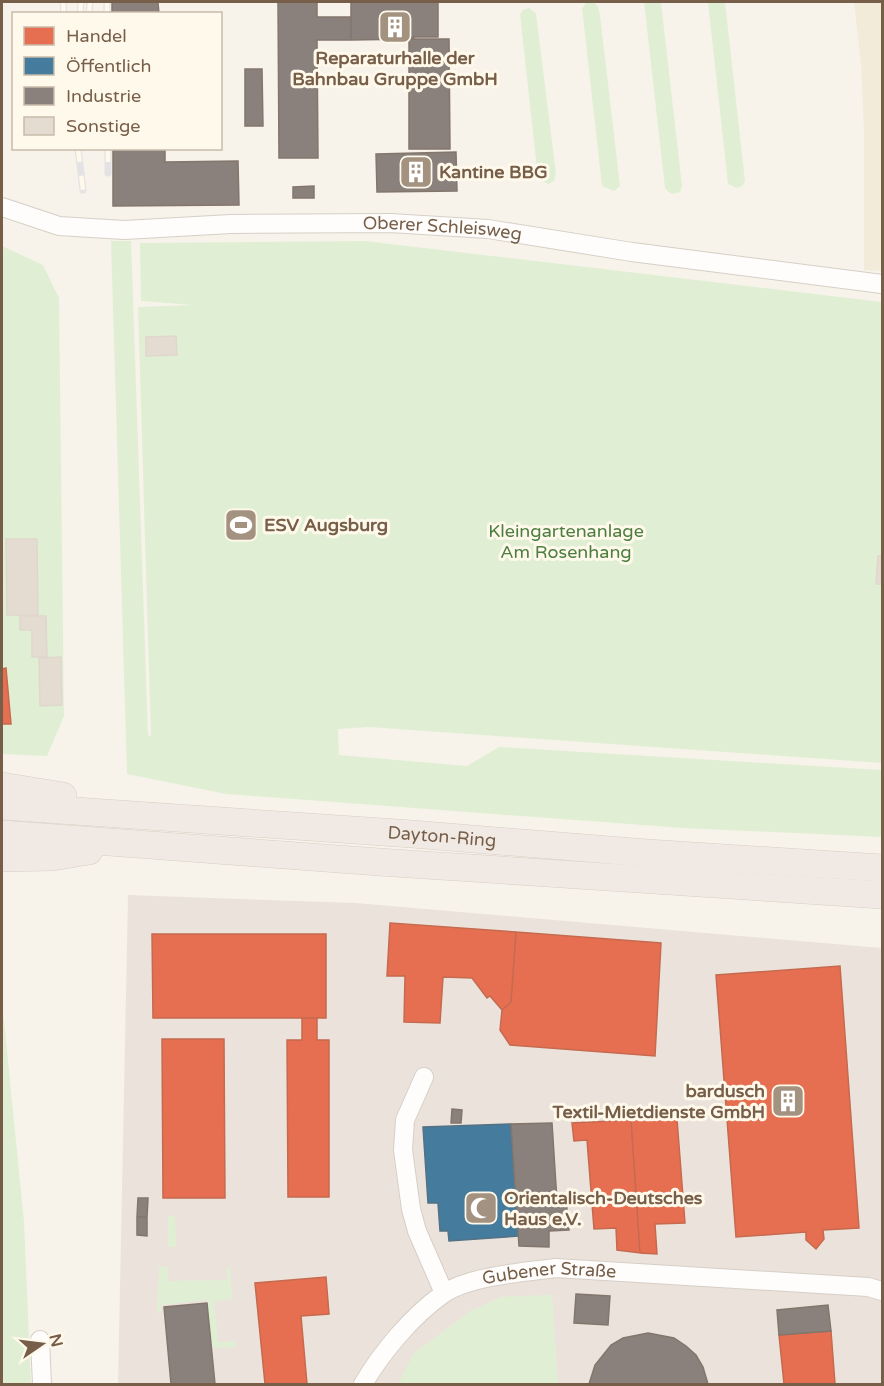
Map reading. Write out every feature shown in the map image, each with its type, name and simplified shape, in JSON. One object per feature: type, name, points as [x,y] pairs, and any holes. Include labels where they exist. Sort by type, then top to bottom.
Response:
[{"type":"highway","points":[[2,786],[62,795],[122,814]]},
{"type":"highway","name":"Dayton-Ring","points":[[2,806],[882,868]]},
{"type":"highway","name":"Dayton-Ring","points":[[2,834],[635,880],[882,895]]},
{"type":"highway","points":[[2,858],[53,857],[134,844]]},
{"type":"street","name":"Oberer Schleisweg","points":[[2,207],[59,226],[115,230],[231,224],[380,223],[488,230],[632,252],[882,284]]},
{"type":"street","points":[[363,1384],[392,1343],[444,1293],[417,1231],[411,1209],[403,1150],[405,1120],[424,1077]]},
{"type":"street","name":"Gubener Straße","points":[[444,1293],[479,1280],[556,1268],[868,1287],[882,1291]]},
{"type":"street","points":[[40,1340],[42,1384]]},
{"type":"shaded area","points":[[854,2],[882,2],[882,271],[864,270],[864,130],[861,65]]},
{"type":"shaded area","points":[[128,895],[356,903],[882,948],[882,1384],[118,1384]]},
{"type":"green space","points":[[587,2],[593,2],[598,6],[600,15],[620,186],[614,191],[602,186],[582,8]]},
{"type":"green space","points":[[644,2],[661,2],[682,186],[680,192],[675,193],[669,193],[665,188]]},
{"type":"green space","points":[[708,2],[725,2],[745,181],[737,188],[728,184]]},
{"type":"green space","points":[[529,8],[536,13],[556,174],[554,181],[548,184],[538,178],[520,14]]},
{"type":"green space","name":"Kleingartenanlage Am Rosenhang","points":[[111,241],[131,241],[148,735],[151,736],[138,307],[193,305],[141,301],[140,243],[365,241],[882,302],[882,763],[369,727],[338,729],[339,755],[467,766],[499,747],[882,770],[882,837],[683,828],[226,794],[127,774]]},
{"type":"green space","points":[[2,246],[43,265],[59,298],[64,716],[47,756],[2,754]]},
{"type":"green space","points":[[2,1001],[24,1221],[31,1384],[2,1384]]},
{"type":"green space","points":[[168,1216],[175,1216],[176,1247],[168,1247]]},
{"type":"green space","points":[[159,1267],[168,1267],[168,1281],[227,1280],[227,1267],[230,1267],[232,1299],[214,1301],[218,1342],[236,1341],[236,1347],[212,1348],[207,1300],[161,1305],[161,1312],[157,1313]]},
{"type":"green space","points":[[552,1295],[558,1384],[398,1384],[414,1353],[471,1311],[501,1297]]},
{"type":"building: Handel","points":[[6,668],[11,724],[2,724],[2,669]]},
{"type":"building: Handel","points":[[390,923],[516,932],[511,1002],[502,1010],[490,996],[487,998],[472,978],[443,977],[440,1023],[404,1022],[405,976],[387,976]]},
{"type":"building: Handel","points":[[516,932],[661,943],[655,1056],[510,1045],[500,1030],[502,1010],[511,1002]]},
{"type":"building: Handel","points":[[152,934],[326,934],[326,1018],[153,1018]]},
{"type":"building: Handel","name":"bardusch Textil-Mietdienste GmbH","points":[[840,966],[859,1228],[823,1230],[824,1239],[816,1249],[806,1240],[806,1232],[736,1237],[716,975]]},
{"type":"building: Handel","points":[[302,1018],[317,1018],[317,1040],[329,1040],[329,1197],[288,1197],[287,1040],[302,1040]]},
{"type":"building: Handel","points":[[162,1039],[224,1039],[225,1198],[163,1198]]},
{"type":"building: Handel","points":[[677,1119],[685,1223],[655,1224],[657,1254],[640,1253],[631,1120]]},
{"type":"building: Handel","points":[[631,1120],[640,1253],[617,1250],[616,1228],[594,1229],[587,1140],[574,1141],[572,1123]]},
{"type":"building: Handel","points":[[326,1277],[329,1314],[301,1316],[307,1384],[265,1384],[255,1283]]},
{"type":"building: Handel","points":[[831,1331],[835,1384],[784,1384],[779,1335]]},
{"type":"building: Öffentlich","points":[[511,1124],[519,1236],[449,1241],[448,1231],[440,1231],[438,1203],[428,1203],[423,1127]]},
{"type":"building: Industrie","points":[[112,2],[158,2],[159,12],[112,12]]},
{"type":"building: Industrie","points":[[278,2],[317,2],[317,17],[351,17],[351,40],[317,40],[318,158],[279,158]]},
{"type":"building: Industrie","name":"Reparaturhalle der Bahnbau Gruppe GmbH","points":[[351,2],[438,2],[438,37],[351,40]]},
{"type":"building: Industrie","points":[[409,39],[449,39],[450,149],[409,149]]},
{"type":"building: Industrie","points":[[245,69],[262,69],[263,126],[245,126]]},
{"type":"building: Industrie","points":[[113,150],[165,150],[165,162],[238,161],[239,205],[113,206]]},
{"type":"building: Industrie","name":"Kantine BBG","points":[[456,152],[457,191],[377,192],[376,154]]},
{"type":"building: Industrie","points":[[314,186],[314,198],[293,198],[293,187]]},
{"type":"building: Industrie","points":[[452,1109],[462,1110],[461,1123],[451,1123]]},
{"type":"building: Industrie","points":[[552,1123],[557,1201],[566,1200],[569,1230],[549,1231],[549,1247],[519,1246],[511,1124]]},
{"type":"building: Industrie","points":[[138,1198],[148,1198],[147,1217],[137,1217]]},
{"type":"building: Industrie","points":[[137,1217],[147,1217],[147,1236],[137,1235]]},
{"type":"building: Industrie","points":[[576,1294],[610,1296],[608,1325],[574,1323]]},
{"type":"building: Industrie","points":[[207,1303],[215,1384],[171,1384],[164,1307]]},
{"type":"building: Industrie","points":[[828,1305],[831,1331],[779,1335],[777,1310]]},
{"type":"building: Industrie","points":[[648,1333],[674,1338],[686,1346],[696,1355],[703,1367],[708,1384],[589,1384],[595,1365],[611,1345],[623,1338]]},
{"type":"building: Sonstige","points":[[176,336],[177,355],[146,356],[146,337]]},
{"type":"building: Sonstige","points":[[6,539],[37,539],[38,615],[7,615]]},
{"type":"building: Sonstige","points":[[878,556],[882,556],[882,584],[876,584]]},
{"type":"building: Sonstige","points":[[20,616],[46,616],[47,657],[32,657],[32,630],[20,630]]},
{"type":"building: Sonstige","points":[[61,657],[62,705],[40,706],[39,658]]},
{"type":"railway","points":[[63,2],[64,12]]},
{"type":"railway","points":[[80,12],[81,2]]},
{"type":"railway","points":[[89,12],[90,2]]},
{"type":"railway","points":[[107,2],[107,12]]},
{"type":"railway","points":[[78,150],[83,190]]},
{"type":"railway","points":[[108,150],[108,173]]},
{"type":"place","name":"Reparaturhalle der Bahnbau Gruppe GmbH","points":[[395,27]]},
{"type":"place","name":"Kantine BBG","points":[[416,172]]},
{"type":"place","name":"ESV Augsburg","points":[[241,525]]},
{"type":"place","name":"bardusch Textil-Mietdienste GmbH","points":[[788,1101]]},
{"type":"place","name":"Orientalisch-Deutsches Haus e.V.","points":[[481,1208]]}]
